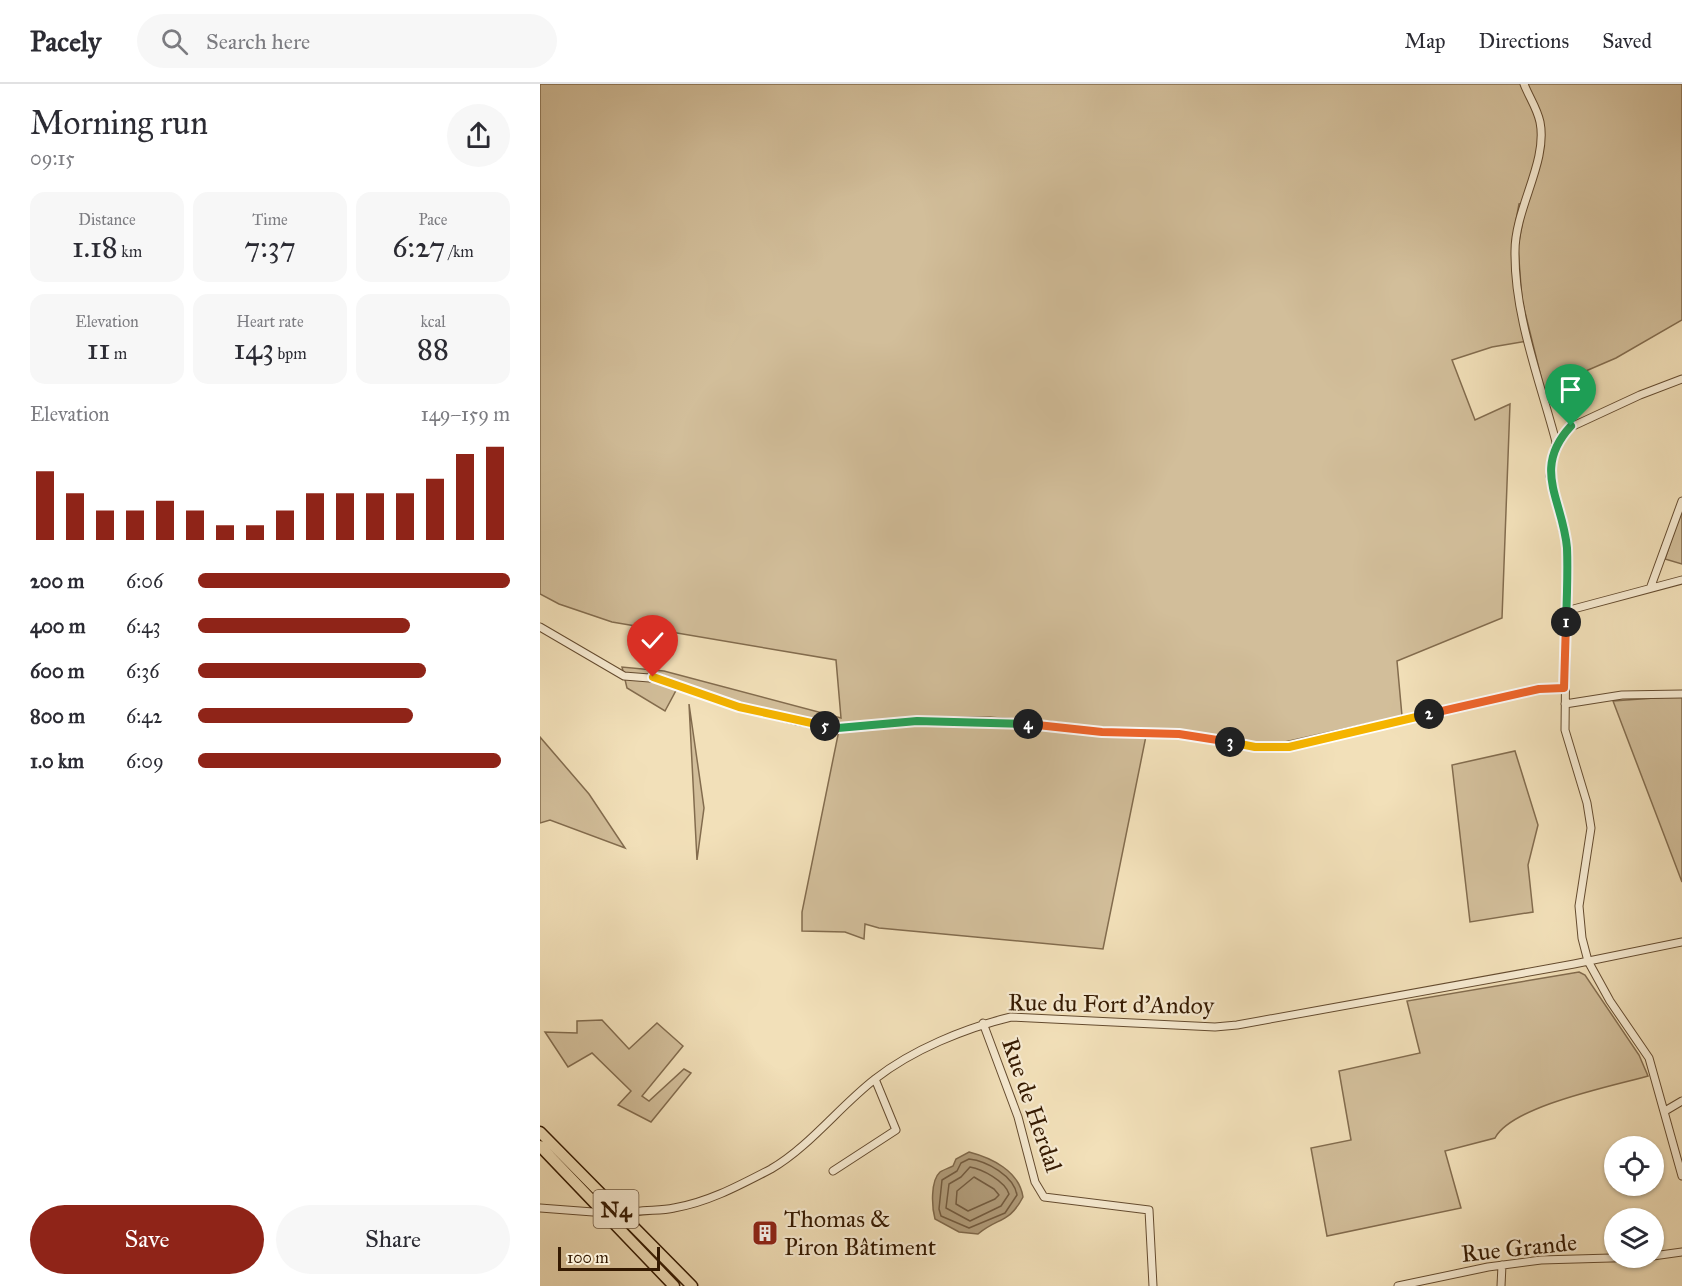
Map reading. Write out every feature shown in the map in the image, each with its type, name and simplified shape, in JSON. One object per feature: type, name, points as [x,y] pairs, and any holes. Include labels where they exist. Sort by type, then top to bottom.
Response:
[{"type":"main road","name":"N4","points":[[540,1132],[674,1286]]},
{"type":"main road","name":"N4","points":[[540,1146],[606,1206]]},
{"type":"main road","name":"N4","points":[[618,1219],[692,1286]]},
{"type":"street","points":[[1524,84],[1539,116],[1541,137],[1538,159],[1525,194],[1516,233],[1516,275],[1519,301],[1556,442],[1550,476],[1567,546],[1565,730],[1587,803],[1591,828],[1579,906],[1588,961],[1610,1001],[1648,1058],[1682,1176]]},
{"type":"street","points":[[1556,442],[1571,426],[1682,379]]},
{"type":"street","points":[[1652,586],[1682,501]]},
{"type":"street","points":[[1566,611],[1652,586],[1682,580]]},
{"type":"street","points":[[540,627],[624,676],[662,679],[739,707],[796,721],[838,728],[917,721],[990,721],[1102,732],[1179,734],[1272,748],[1289,747],[1539,689],[1564,688]]},
{"type":"street","points":[[1565,704],[1622,695],[1682,694]]},
{"type":"street","name":"Rue du Fort d'Andoy","points":[[618,1219],[673,1209],[714,1198],[772,1168],[875,1079],[917,1054],[983,1023],[1011,1017],[1101,1019],[1215,1027],[1237,1025],[1682,942]]},
{"type":"street","name":"Rue de Herdal","points":[[983,1023],[1018,1117],[1035,1182],[1044,1197],[1149,1210],[1153,1286]]},
{"type":"street","points":[[833,1171],[896,1130],[875,1079]]},
{"type":"street","points":[[1665,1111],[1682,1101]]},
{"type":"street","points":[[540,1208],[593,1212],[606,1206]]},
{"type":"street","points":[[1664,1254],[1682,1252]]},
{"type":"street","name":"Rue Grande","points":[[1398,1286],[1503,1265],[1541,1260],[1604,1258]]},
{"type":"street","points":[[1501,1286],[1503,1265]]},
{"type":"shaded area","points":[[540,84],[1682,84],[1682,320],[1616,358],[1544,389],[1522,300],[1518,247],[1526,203],[1519,204],[1512,242],[1513,270],[1527,341],[1492,347],[1452,360],[1475,420],[1510,404],[1502,618],[1397,661],[1402,716],[1271,745],[998,720],[839,728],[739,707],[679,685],[665,711],[627,688],[622,667],[664,671],[841,718],[836,660],[612,622],[559,604],[540,594]]},
{"type":"shaded area","points":[[1682,508],[1682,564],[1665,559]]},
{"type":"shaded area","points":[[1682,696],[1682,882],[1613,701]]},
{"type":"shaded area","points":[[689,704],[704,808],[697,860]]},
{"type":"shaded area","points":[[917,723],[989,724],[1146,736],[1103,949],[879,928],[865,924],[864,939],[845,932],[802,931],[802,912],[839,730]]},
{"type":"shaded area","points":[[540,737],[589,794],[625,848],[550,820],[540,823]]},
{"type":"shaded area","points":[[1515,751],[1538,825],[1528,865],[1533,912],[1470,922],[1452,765]]},
{"type":"shaded area","points":[[1579,972],[1585,975],[1639,1055],[1648,1076],[1541,1107],[1521,1116],[1505,1127],[1495,1138],[1445,1151],[1461,1208],[1327,1236],[1311,1148],[1351,1140],[1339,1071],[1420,1053],[1407,1001]]},
{"type":"shaded area","points":[[602,1020],[629,1049],[657,1023],[683,1046],[642,1096],[649,1101],[684,1069],[691,1073],[651,1122],[618,1105],[631,1091],[592,1053],[568,1067],[545,1032],[577,1033],[577,1021]]},
{"type":"water","points":[[969,1152],[1003,1167],[1016,1180],[1023,1197],[1013,1212],[978,1234],[959,1232],[935,1219],[933,1208],[933,1188],[937,1176],[940,1172],[953,1166],[956,1159]]},
{"type":"place","name":"Thomas & Piron Bâtiment","points":[[765,1233]]},
{"type":"route","points":[[653,677],[739,707],[796,721],[838,728],[917,721],[990,721],[1102,732],[1179,734],[1272,748],[1289,747],[1539,689],[1564,688],[1567,546],[1550,476],[1556,442],[1571,426]]}]
